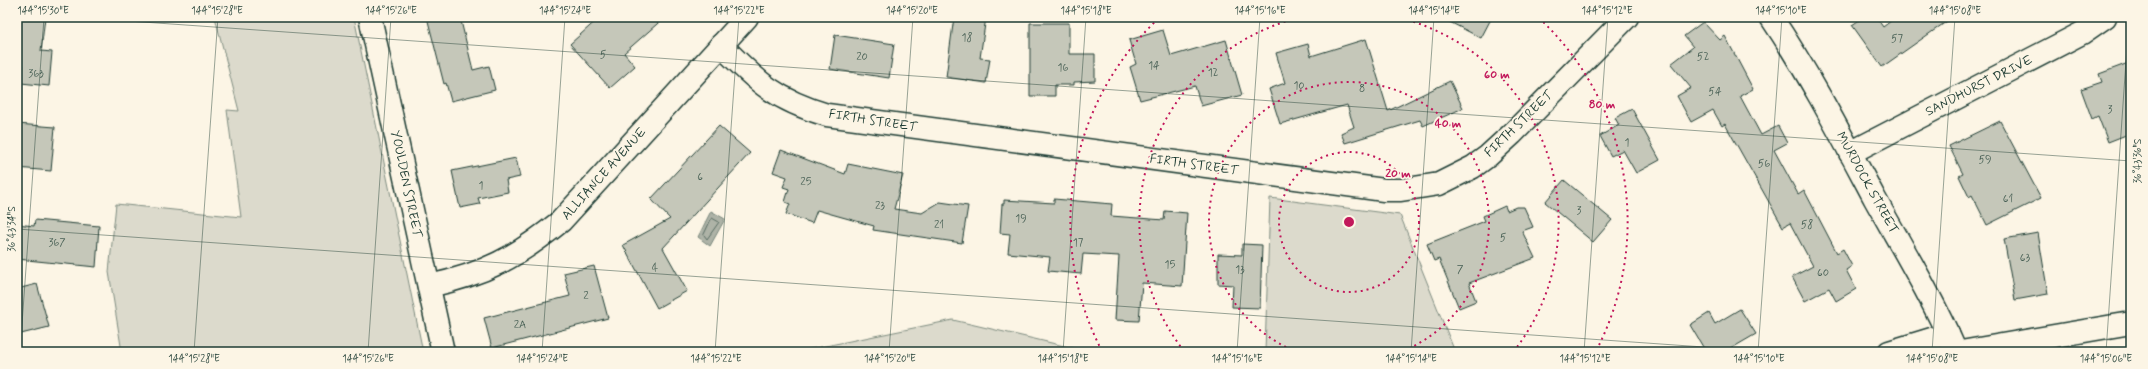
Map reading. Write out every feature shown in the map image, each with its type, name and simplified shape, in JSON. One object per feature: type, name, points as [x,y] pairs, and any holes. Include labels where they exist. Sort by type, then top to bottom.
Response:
[{"type":"street","name":"YOULDEN STREET","points":[[370,17],[443,352]]},
{"type":"street","name":"ALLIANCE AVENUE","points":[[429,286],[470,276],[508,260],[534,243],[561,221],[747,17]]},
{"type":"street","name":"FIRTH STREET","points":[[721,45],[750,75],[774,93],[803,108],[826,115],[1360,187],[1401,190],[1439,184],[1459,176],[1488,156],[1627,17]]},
{"type":"street","name":"MURDOCK STREET","points":[[1771,17],[1794,51],[1952,343]]},
{"type":"street","name":"SANDHURST DRIVE","points":[[1850,152],[2082,34],[2106,17]]},
{"type":"street","points":[[1960,352],[2131,323]]},
{"type":"street","points":[[1889,352],[1952,343]]},
{"type":"shaded area","points":[[215,17],[354,17],[423,352],[122,352],[109,272],[116,204],[241,217],[227,110],[239,111]]},
{"type":"shaded area","points":[[1270,198],[1400,215],[1455,352],[1265,352]]},
{"type":"shaded area","points":[[953,320],[1090,352],[796,352]]},
{"type":"water","points":[[711,211],[725,219],[710,246],[698,237]]},
{"type":"building","points":[[20,17],[45,17],[41,51],[52,52],[49,86],[21,83],[23,65],[17,65]]},
{"type":"building","points":[[427,17],[460,17],[473,70],[489,66],[495,90],[451,101],[446,83],[444,84]]},
{"type":"building","points":[[600,17],[665,17],[624,53],[635,66],[610,88],[570,44]]},
{"type":"building","points":[[954,17],[986,17],[980,58],[990,59],[986,83],[946,77]]},
{"type":"building","points":[[1440,17],[1492,17],[1481,38]]},
{"type":"building","points":[[1864,17],[1876,17],[1883,27],[1896,17],[1953,17],[1882,67],[1852,25]]},
{"type":"building","points":[[1703,22],[1720,40],[1725,36],[1753,89],[1740,96],[1761,135],[1778,126],[1787,143],[1774,150],[1798,194],[1804,190],[1837,253],[1843,249],[1852,266],[1846,270],[1856,289],[1836,301],[1829,288],[1805,301],[1792,277],[1813,266],[1790,223],[1783,227],[1725,124],[1722,126],[1713,110],[1691,122],[1677,96],[1691,88],[1671,64],[1693,47],[1684,36]]},
{"type":"building","points":[[1030,23],[1069,23],[1069,54],[1095,54],[1095,81],[1074,82],[1074,85],[1055,85],[1055,96],[1030,96]]},
{"type":"building","points":[[1163,30],[1171,56],[1226,40],[1242,95],[1201,106],[1195,86],[1140,100],[1130,67],[1136,64],[1129,40]]},
{"type":"building","points":[[835,35],[894,44],[889,78],[830,69]]},
{"type":"building","points":[[1366,39],[1388,111],[1450,81],[1463,108],[1423,126],[1420,120],[1345,143],[1341,133],[1354,127],[1347,105],[1280,124],[1269,89],[1285,83],[1276,53],[1308,44],[1311,56]]},
{"type":"building","points":[[2131,62],[2131,133],[2108,142],[2098,116],[2092,119],[2081,89],[2102,82],[2099,74]]},
{"type":"building","points":[[1632,109],[1660,160],[1636,173],[1623,150],[1611,156],[1600,136],[1619,125],[1615,118]]},
{"type":"building","points":[[2000,121],[2041,198],[1987,225],[1972,195],[1969,197],[1959,176],[1963,174],[1949,146]]},
{"type":"building","points":[[17,124],[55,127],[51,171],[17,168]]},
{"type":"building","points":[[719,126],[750,153],[663,248],[687,291],[657,308],[623,245],[670,219],[651,199]]},
{"type":"building","points":[[781,150],[845,174],[848,164],[903,175],[894,209],[922,213],[940,202],[968,206],[962,243],[873,230],[874,226],[817,210],[812,223],[786,214],[790,204],[785,202],[789,189],[783,187],[787,177],[773,172]]},
{"type":"building","points":[[516,158],[520,177],[506,180],[508,192],[478,198],[480,204],[460,208],[452,171]]},
{"type":"building","points":[[1564,180],[1612,220],[1593,242],[1545,202]]},
{"type":"building","points":[[1054,199],[1112,204],[1111,216],[1164,220],[1165,211],[1187,213],[1182,286],[1142,283],[1139,321],[1115,320],[1119,256],[1083,254],[1081,274],[1048,271],[1050,257],[1008,253],[1010,234],[1000,233],[1002,204],[1004,204],[1004,200],[1054,203]]},
{"type":"building","points":[[1505,206],[1507,211],[1516,207],[1524,207],[1533,227],[1522,231],[1535,258],[1469,283],[1476,301],[1459,308],[1439,259],[1434,261],[1427,244],[1485,221],[1483,216]]},
{"type":"building","points":[[35,220],[99,226],[96,267],[17,259],[17,224],[34,226]]},
{"type":"building","points":[[2038,233],[2048,294],[2015,300],[2004,239]]},
{"type":"building","points":[[1242,244],[1262,245],[1260,308],[1232,307],[1233,285],[1218,284],[1218,254],[1242,255]]},
{"type":"building","points":[[594,266],[608,318],[492,348],[484,318],[570,296],[564,273]]},
{"type":"building","points":[[37,284],[49,327],[17,335],[17,289]]},
{"type":"building","points":[[1740,309],[1756,334],[1725,352],[1706,352],[1690,325],[1709,313],[1715,324]]}]
